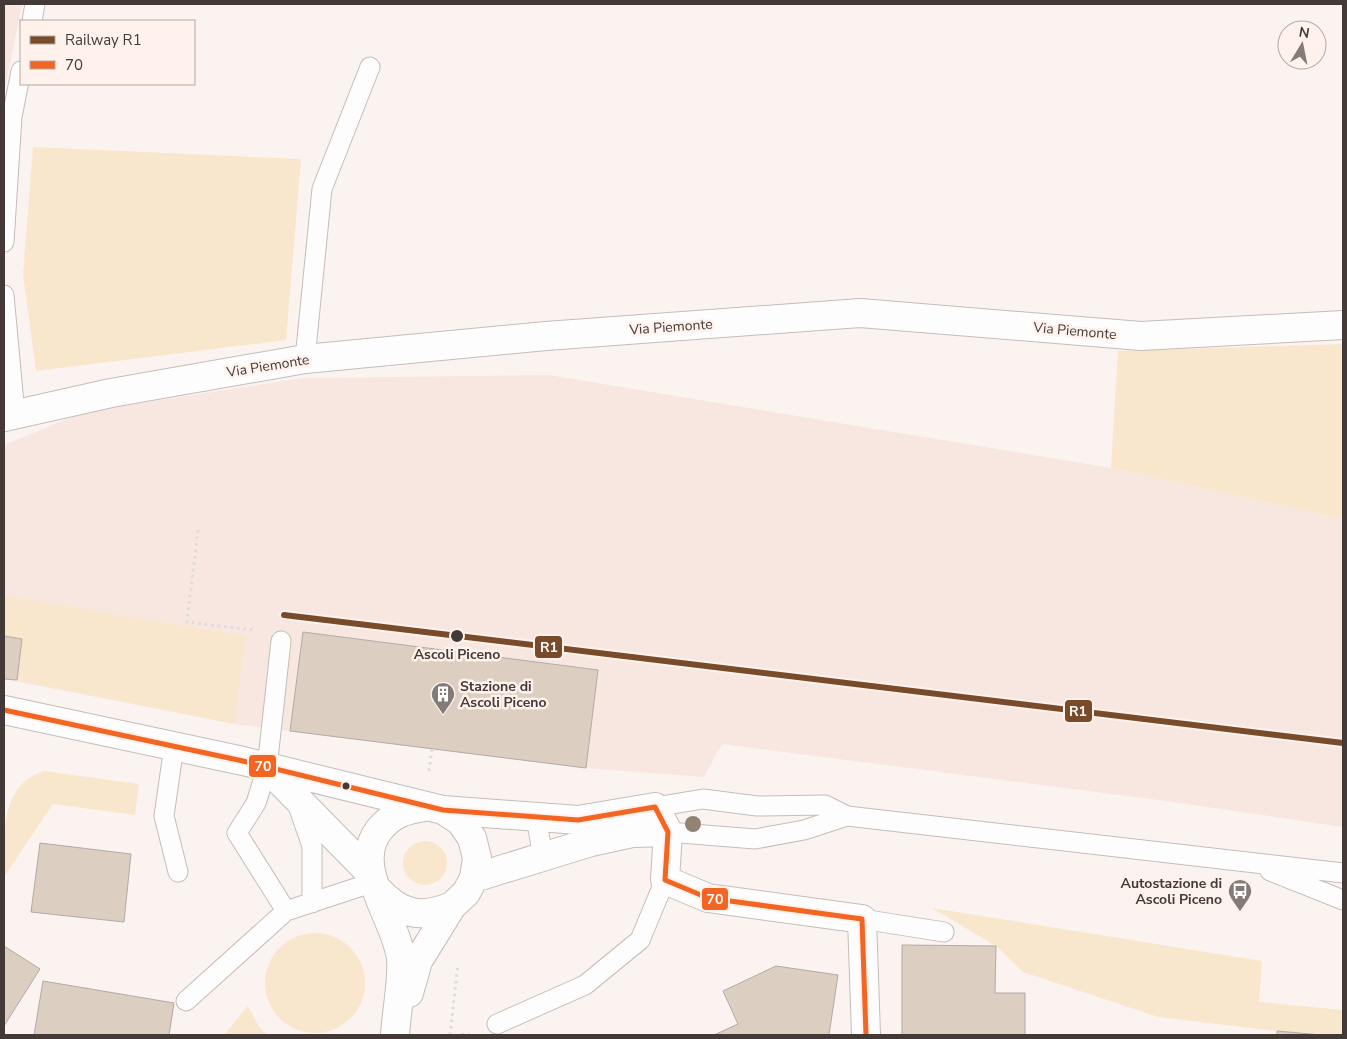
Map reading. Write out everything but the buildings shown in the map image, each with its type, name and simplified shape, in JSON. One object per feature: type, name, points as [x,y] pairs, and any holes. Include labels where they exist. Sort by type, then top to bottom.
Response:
[{"type":"street","name":"Via Piemonte","points":[[9,415],[111,393],[305,359],[546,336],[860,313],[1141,336],[1343,325]]},
{"type":"street","points":[[4,710],[243,761],[434,808],[578,820],[656,807],[668,832],[665,880],[708,898],[862,919],[866,1035]]},
{"type":"street","points":[[266,768],[374,882],[389,902],[404,911],[429,913],[452,906]]},
{"type":"street","points":[[434,808],[460,821],[472,838],[478,858],[474,878],[466,894],[452,906],[418,961],[396,1035],[402,959],[374,882],[369,854],[375,835],[388,820],[405,810],[434,808]]},
{"type":"street","points":[[474,878],[632,833],[668,832]]},
{"type":"lane","points":[[32,20],[36,4]]},
{"type":"lane","points":[[305,359],[322,189],[370,67]]},
{"type":"lane","points":[[4,242],[12,117],[20,76]]},
{"type":"lane","points":[[4,295],[9,415]]},
{"type":"lane","points":[[281,641],[266,768],[256,803],[237,834],[286,911]]},
{"type":"lane","points":[[174,746],[164,816],[178,872]]},
{"type":"lane","points":[[295,797],[312,846],[312,903]]},
{"type":"lane","points":[[656,807],[703,800],[757,806],[825,805],[847,816],[1343,873]]},
{"type":"lane","points":[[668,832],[754,839],[804,830],[847,816]]},
{"type":"lane","points":[[536,817],[543,857]]},
{"type":"lane","points":[[1248,862],[1343,900]]},
{"type":"lane","points":[[497,1024],[585,985],[640,940],[665,880]]},
{"type":"lane","points":[[186,1001],[286,911],[374,882]]},
{"type":"lane","points":[[862,919],[944,932]]},
{"type":"path","points":[[198,530],[187,622],[282,633],[281,641]]},
{"type":"shaded area","points":[[4,4],[22,4],[4,94]]},
{"type":"shaded area","points":[[33,147],[301,159],[286,340],[36,371],[23,275]]},
{"type":"shaded area","points":[[1343,344],[1343,519],[1111,468],[1118,351]]},
{"type":"shaded area","points":[[549,375],[1111,468],[1343,519],[1343,827],[1166,801],[722,744],[704,777],[586,768],[234,724],[4,679],[4,445],[84,412],[303,378]]},
{"type":"shaded area","points":[[4,595],[246,636],[234,724],[17,680],[22,639],[4,636]]},
{"type":"shaded area","points":[[44,771],[139,784],[135,815],[53,804],[4,877],[5,828],[12,799],[19,787],[30,778]]},
{"type":"shaded area","points":[[429,841],[441,847],[446,854],[446,872],[441,879],[434,884],[421,885],[409,879],[404,872],[403,859],[409,847],[416,842]]},
{"type":"shaded area","points":[[932,908],[1262,961],[1259,1002],[1343,1010],[1343,1035],[1277,1031],[1158,1017],[1023,972],[996,946]]},
{"type":"shaded area","points":[[315,933],[325,934],[343,941],[357,955],[364,973],[364,993],[357,1011],[343,1025],[325,1032],[315,1033],[305,1032],[287,1025],[273,1011],[266,993],[265,983],[266,973],[273,955],[287,941],[305,934]]},
{"type":"shaded area","points":[[248,1006],[260,1028],[268,1035],[224,1035]]},
{"type":"rail line","name":"R1","points":[[284,615],[1343,743]]},
{"type":"transit line","name":"70","points":[[4,710],[243,761],[443,810],[578,820],[655,807],[668,832],[665,880],[708,898],[862,919],[866,1035]]},
{"type":"place","name":"Ascoli Piceno","points":[[457,636]]},
{"type":"place","name":"Stazione di Ascoli Piceno","points":[[443,715]]},
{"type":"place","name":"Autostazione di Ascoli Piceno","points":[[1240,912]]}]
